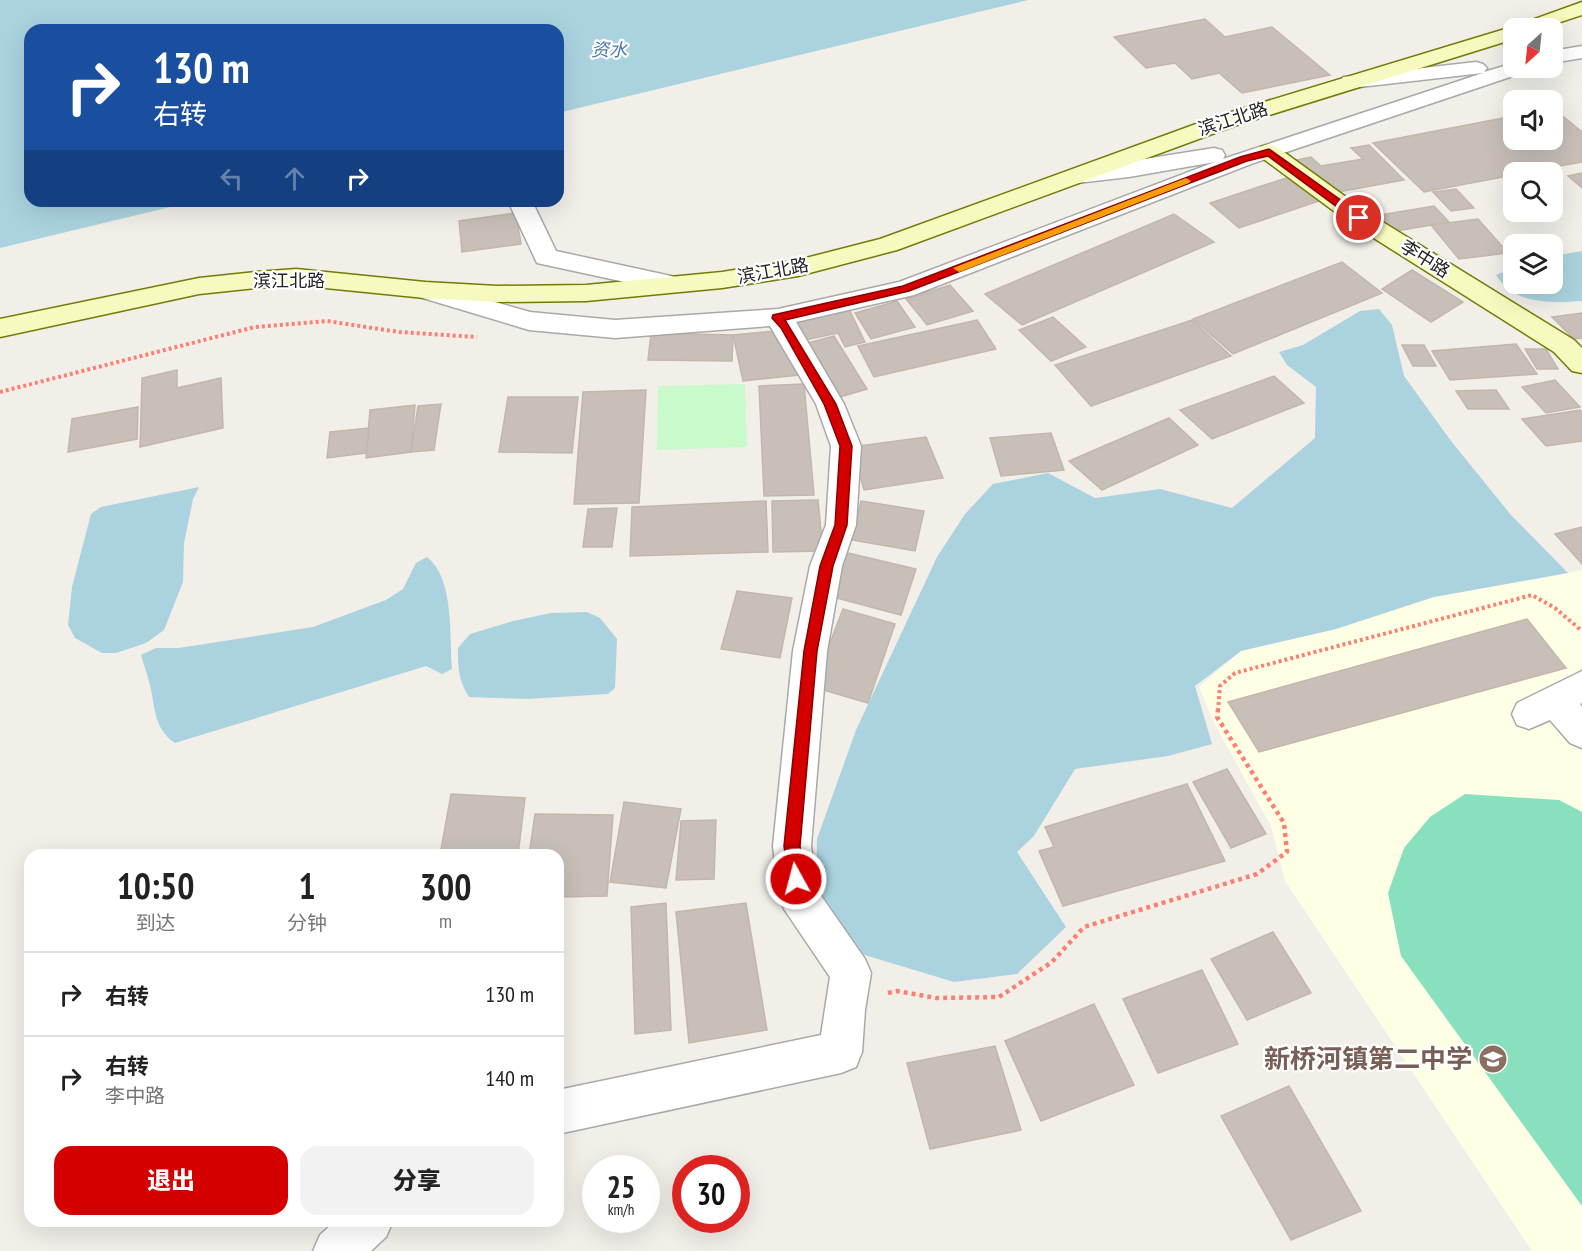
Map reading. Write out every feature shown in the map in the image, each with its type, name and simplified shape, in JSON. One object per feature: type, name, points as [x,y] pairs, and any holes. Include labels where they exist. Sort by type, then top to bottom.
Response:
[{"type":"street","points":[[1553,18],[1582,8]]},
{"type":"street","name":"滨江北路","points":[[0,328],[199,286],[256,280],[296,277],[425,290],[497,294],[586,293],[722,280],[798,268],[888,245],[1226,121],[1503,35]]},
{"type":"street","points":[[1563,55],[1582,52]]},
{"type":"street","points":[[1351,82],[1503,64]]},
{"type":"street","points":[[425,290],[529,321],[615,329],[777,318],[905,289],[1243,159],[1503,73]]},
{"type":"street","points":[[1077,176],[1129,170],[1215,155],[1269,152]]},
{"type":"street","name":"李中路","points":[[1269,152],[1359,218],[1564,346],[1582,364]]},
{"type":"street","points":[[523,207],[546,257],[671,284]]},
{"type":"street","points":[[564,1111],[841,1052],[844,1010],[851,973],[798,896],[792,846],[810,651],[826,566],[841,525],[846,446],[830,404],[785,326],[777,318]]},
{"type":"street","points":[[1555,700],[1582,732]]},
{"type":"street","points":[[336,1251],[363,1227]]},
{"type":"path","points":[[0,392],[255,327],[327,321],[399,332],[481,338]]},
{"type":"path","points":[[880,995],[897,991],[936,998],[999,997],[1052,962],[1084,927],[1257,874],[1287,852],[1284,823],[1217,717],[1220,686],[1234,673],[1532,595],[1555,608],[1582,631]]},
{"type":"shaded area","name":"新桥河镇第二中学","points":[[1582,570],[1582,1251],[1532,1251],[1285,881],[1271,826],[1214,723],[1199,687],[1241,651],[1336,629],[1434,597]]},
{"type":"green space","points":[[745,384],[747,447],[657,450],[658,386]]},
{"type":"green space","points":[[1465,794],[1559,800],[1582,812],[1582,1206],[1401,956],[1388,893],[1404,848],[1430,817]]},
{"type":"water","name":"资水","points":[[0,0],[1028,0],[564,112],[564,24],[24,24],[24,207],[170,207],[0,248]]},
{"type":"water","points":[[1582,251],[1582,301],[1546,302],[1517,294],[1563,294],[1563,254]]},
{"type":"water","points":[[1503,272],[1503,284],[1496,275]]},
{"type":"water","points":[[1379,309],[1392,325],[1404,376],[1451,441],[1511,515],[1568,573],[1434,597],[1336,629],[1241,651],[1195,686],[1212,744],[1168,756],[1075,769],[1034,836],[1017,852],[1066,927],[1017,974],[954,982],[848,950],[829,926],[816,887],[817,839],[856,730],[937,557],[965,514],[993,484],[1048,473],[1095,498],[1160,489],[1232,508],[1315,438],[1316,387],[1287,365],[1279,352],[1303,345],[1360,311]]},
{"type":"water","points":[[199,487],[193,499],[184,543],[183,582],[164,630],[146,643],[116,653],[102,653],[75,638],[68,625],[72,587],[91,514],[101,507]]},
{"type":"water","points":[[427,557],[436,567],[446,594],[452,669],[442,674],[426,666],[175,743],[167,737],[158,722],[141,655],[156,648],[179,648],[313,627],[386,600],[403,589],[416,563]]},
{"type":"water","points":[[587,612],[600,618],[617,639],[615,688],[608,694],[527,699],[469,697],[459,673],[458,648],[470,634],[551,613]]},
{"type":"building","points":[[1205,19],[1225,37],[1272,27],[1330,75],[1242,93],[1219,73],[1192,79],[1175,63],[1146,68],[1114,37]]},
{"type":"building","points":[[1563,116],[1582,132],[1582,162],[1563,165],[1563,162],[1503,162],[1503,177],[1424,192],[1373,143],[1503,118],[1503,150],[1563,150]]},
{"type":"building","points":[[1369,145],[1404,180],[1327,194],[1292,161],[1311,157],[1321,166],[1363,159],[1351,148]]},
{"type":"building","points":[[1582,173],[1582,188],[1568,176]]},
{"type":"building","points":[[1289,177],[1319,201],[1239,228],[1210,203]]},
{"type":"building","points":[[1456,189],[1474,208],[1451,211],[1433,192]]},
{"type":"building","points":[[1434,206],[1449,222],[1391,232],[1374,216]]},
{"type":"building","points":[[516,213],[521,244],[462,252],[459,221]]},
{"type":"building","points":[[1174,214],[1214,242],[1022,325],[985,294]]},
{"type":"building","points":[[1478,219],[1503,247],[1503,254],[1459,259],[1431,225]]},
{"type":"building","points":[[1342,262],[1382,293],[1233,354],[1193,319]]},
{"type":"building","points":[[1412,270],[1463,302],[1431,322],[1382,289]]},
{"type":"building","points":[[950,285],[973,311],[927,325],[906,299]]},
{"type":"building","points":[[897,301],[915,327],[871,339],[855,313]]},
{"type":"building","points":[[849,309],[865,342],[845,347],[838,333],[801,341],[791,321]]},
{"type":"building","points":[[1582,313],[1582,338],[1574,339],[1552,317]]},
{"type":"building","points":[[1053,317],[1086,347],[1051,361],[1019,330]]},
{"type":"building","points":[[977,320],[996,349],[874,377],[858,346]]},
{"type":"building","points":[[1192,320],[1231,356],[1091,406],[1055,365]]},
{"type":"building","points":[[785,330],[799,375],[743,381],[733,335]]},
{"type":"building","points":[[651,333],[733,335],[732,361],[648,360]]},
{"type":"building","points":[[834,336],[867,389],[833,399],[800,345]]},
{"type":"building","points":[[1516,344],[1537,374],[1450,380],[1432,351]]},
{"type":"building","points":[[1402,345],[1424,345],[1436,366],[1413,366]]},
{"type":"building","points":[[1525,349],[1546,349],[1558,369],[1537,369]]},
{"type":"building","points":[[177,370],[177,388],[221,378],[223,428],[140,447],[142,378]]},
{"type":"building","points":[[1274,376],[1304,403],[1212,439],[1180,410]]},
{"type":"building","points":[[1555,380],[1580,407],[1546,413],[1522,387]]},
{"type":"building","points":[[804,384],[814,495],[764,496],[759,386]]},
{"type":"building","points":[[646,390],[639,503],[574,504],[583,392]]},
{"type":"building","points":[[1496,390],[1509,409],[1468,409],[1456,391]]},
{"type":"building","points":[[508,397],[578,397],[572,453],[499,452]]},
{"type":"building","points":[[441,404],[434,450],[411,452],[418,406]]},
{"type":"building","points":[[415,405],[411,452],[366,458],[370,410]]},
{"type":"building","points":[[138,407],[137,439],[68,452],[72,419]]},
{"type":"building","points":[[1580,410],[1582,413],[1582,441],[1546,446],[1522,419]]},
{"type":"building","points":[[1169,418],[1198,445],[1102,490],[1069,461]]},
{"type":"building","points":[[369,428],[366,453],[327,458],[330,432]]},
{"type":"building","points":[[1051,433],[1064,470],[1001,476],[990,438]]},
{"type":"building","points":[[926,437],[943,478],[864,490],[852,447]]},
{"type":"building","points":[[818,500],[823,551],[773,552],[772,501]]},
{"type":"building","points":[[766,501],[768,552],[630,556],[632,507]]},
{"type":"building","points":[[861,501],[924,511],[915,551],[852,540]]},
{"type":"building","points":[[617,508],[612,547],[583,547],[588,509]]},
{"type":"building","points":[[1582,527],[1582,564],[1555,534]]},
{"type":"building","points":[[844,552],[916,569],[901,615],[829,596]]},
{"type":"building","points":[[737,591],[792,598],[780,658],[721,649]]},
{"type":"building","points":[[843,609],[895,624],[868,703],[813,687]]},
{"type":"building","points":[[1527,619],[1566,668],[1259,752],[1228,702]]},
{"type":"building","points":[[1227,769],[1266,834],[1231,848],[1193,782]]},
{"type":"building","points":[[1187,784],[1225,861],[1063,906],[1039,851],[1054,847],[1045,827]]},
{"type":"building","points":[[451,794],[525,798],[519,849],[441,849]]},
{"type":"building","points":[[624,802],[681,809],[666,888],[610,882]]},
{"type":"building","points":[[535,814],[613,815],[607,896],[564,897],[564,849],[530,849]]},
{"type":"building","points":[[716,820],[714,879],[676,880],[681,821]]},
{"type":"building","points":[[666,903],[671,1030],[635,1034],[631,907]]},
{"type":"building","points":[[746,903],[767,1030],[689,1043],[676,912]]},
{"type":"building","points":[[1273,932],[1311,993],[1247,1020],[1211,959]]},
{"type":"building","points":[[1202,970],[1238,1044],[1158,1073],[1123,999]]},
{"type":"building","points":[[1094,1004],[1134,1085],[1041,1121],[1005,1041]]},
{"type":"building","points":[[995,1046],[1021,1130],[930,1149],[907,1063]]},
{"type":"building","points":[[1289,1086],[1361,1211],[1291,1240],[1221,1116]]},
{"type":"slow traffic","points":[[959,268],[1186,181]]},
{"type":"place","name":"新桥河镇第二中学","points":[[1493,1059]]},
{"type":"route","points":[[796,879],[792,846],[810,651],[826,566],[841,525],[846,446],[830,404],[785,326],[777,318],[905,289],[1243,159],[1269,152],[1359,218]]}]
